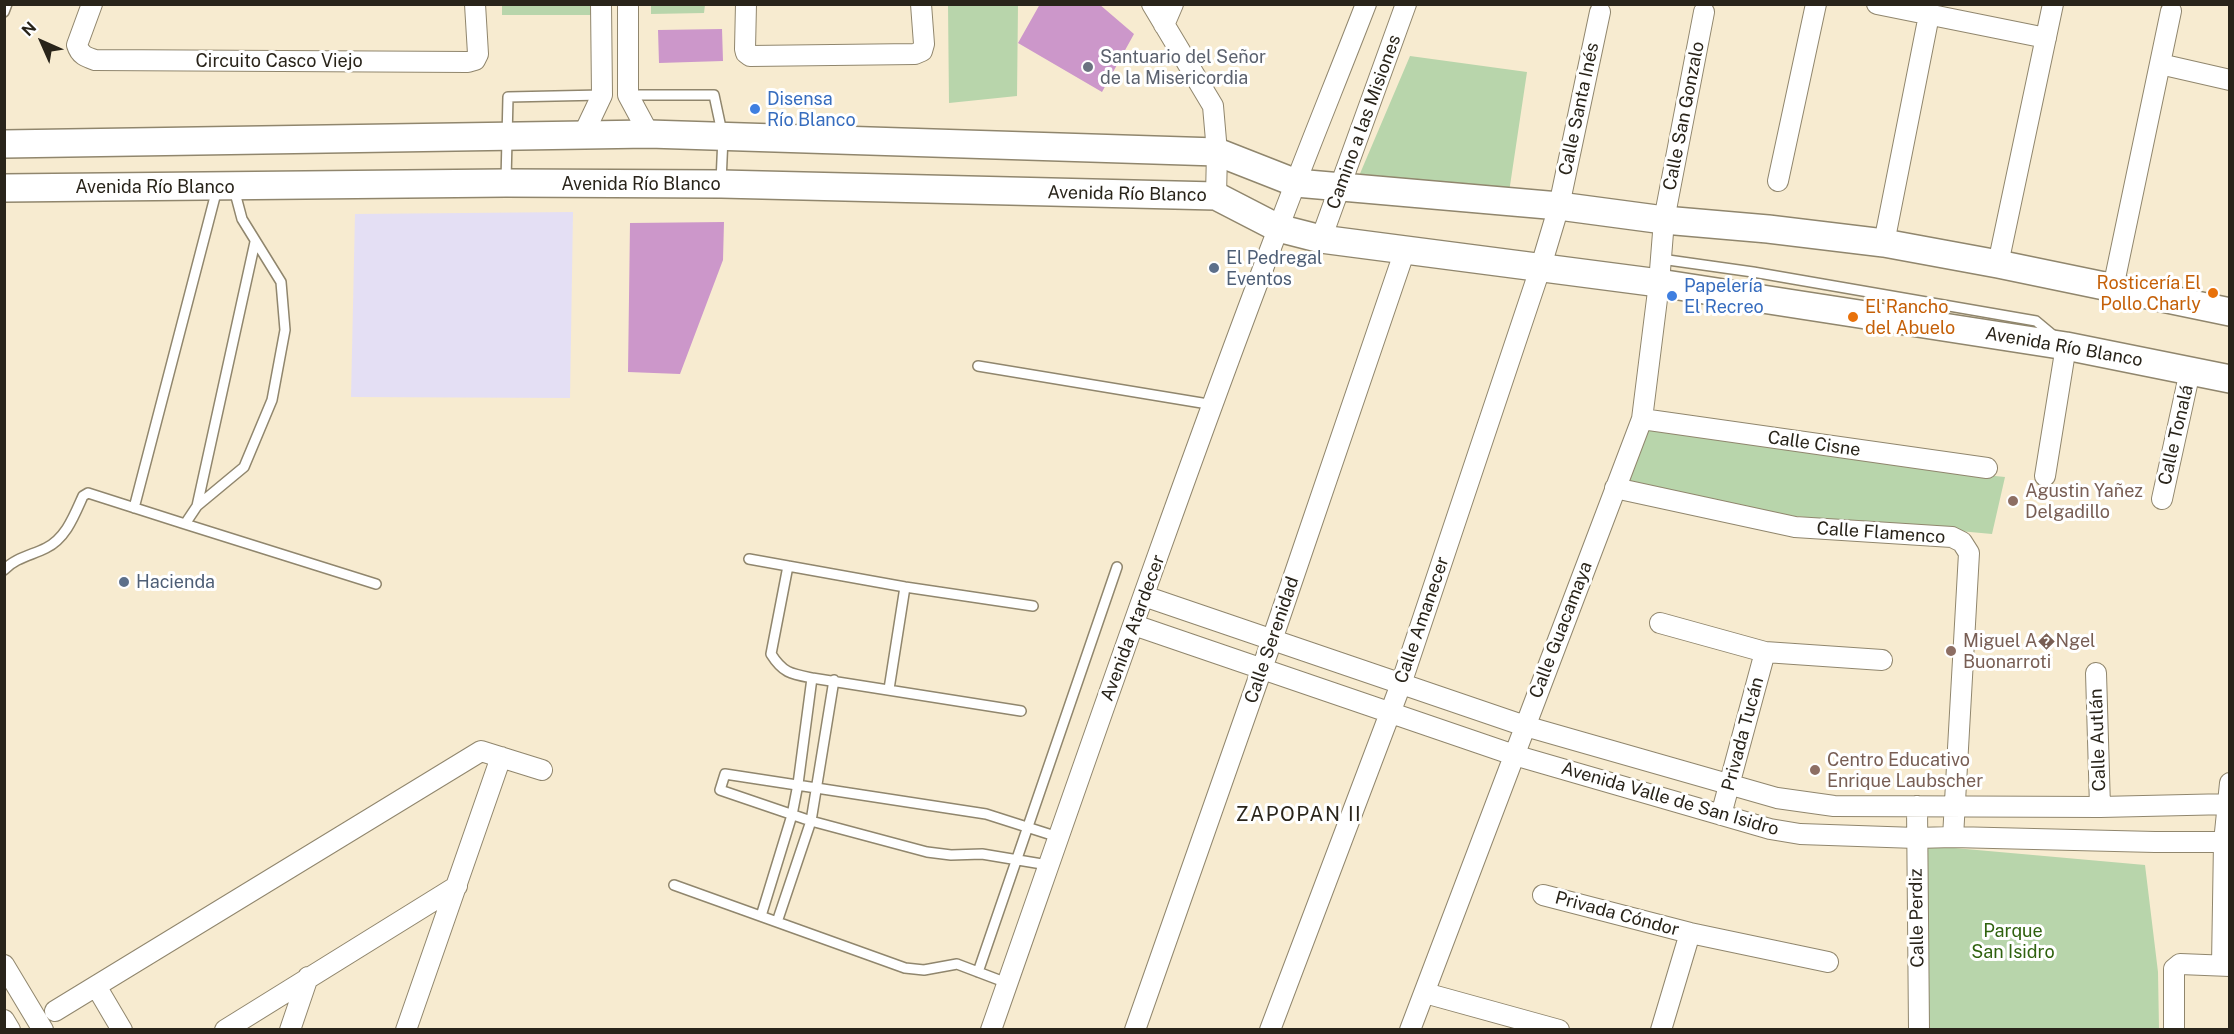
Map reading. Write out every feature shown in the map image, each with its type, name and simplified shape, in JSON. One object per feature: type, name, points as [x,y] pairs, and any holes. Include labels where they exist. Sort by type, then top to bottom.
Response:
[{"type":"street","name":"Circuito Casco Viejo","points":[[93,4],[77,45],[79,51],[87,58],[95,60],[456,62],[475,60],[478,54],[476,4]]},
{"type":"street","points":[[583,135],[602,95],[601,4]]},
{"type":"street","points":[[628,4],[628,95],[649,134]]},
{"type":"street","points":[[746,4],[745,49],[750,56],[915,54],[922,51],[924,44],[921,4]]},
{"type":"street","points":[[1152,4],[1213,106],[1217,152],[1216,196]]},
{"type":"street","points":[[1164,25],[1173,4]]},
{"type":"street","points":[[1278,228],[1366,4]]},
{"type":"street","name":"Camino a las Misiones","points":[[1321,239],[1406,4]]},
{"type":"street","points":[[1778,181],[1816,4]]},
{"type":"street","points":[[1877,4],[2046,39]]},
{"type":"street","points":[[1998,264],[2054,4]]},
{"type":"street","points":[[2113,288],[2171,11]]},
{"type":"street","name":"Calle Santa Inés","points":[[1559,206],[1599,12]]},
{"type":"street","name":"Calle San Gonzalo","points":[[1664,220],[1704,12]]},
{"type":"street","points":[[1884,243],[1929,15]]},
{"type":"street","points":[[2160,64],[2229,80]]},
{"type":"street","points":[[4,144],[649,134],[1217,152],[1296,183],[1559,206],[1664,220],[1884,243],[2229,312]]},
{"type":"street","name":"Avenida Río Blanco","points":[[4,188],[506,183],[721,184],[1216,196],[1278,228],[1321,239],[1541,266],[1660,271],[2066,346],[2229,379]]},
{"type":"street","name":"Calle Amanecer","points":[[1270,1029],[1401,684],[1559,206]]},
{"type":"street","name":"Calle Guacamaya","points":[[1410,1029],[1642,419],[1664,220]]},
{"type":"street","name":"Avenida Atardecer","points":[[991,1029],[1144,596],[1278,228]]},
{"type":"street","name":"Calle Serenidad","points":[[1135,1029],[1263,668],[1405,250]]},
{"type":"street","points":[[2045,476],[2066,346]]},
{"type":"street","name":"Calle Tonalá","points":[[2162,499],[2190,371]]},
{"type":"street","name":"Calle Cisne","points":[[1642,419],[1987,468]]},
{"type":"street","name":"Calle Flamenco","points":[[1615,488],[1795,527],[1952,537],[1962,542],[1969,553],[1953,837]]},
{"type":"street","name":"Avenida Valle de San Isidro","points":[[1144,596],[1525,726],[1730,786],[1803,803],[1834,806],[2100,807],[2228,804]]},
{"type":"street","name":"Privada Tucán","points":[[1660,623],[1765,652],[1882,660]]},
{"type":"street","name":"Avenida Valle de San Isidro","points":[[1134,625],[1514,755],[1770,829],[1800,834],[1916,838],[2227,842]]},
{"type":"street","name":"Privada Tucán","points":[[1721,815],[1765,652]]},
{"type":"street","name":"Calle Autlán","points":[[2096,673],[2100,807]]},
{"type":"street","points":[[55,1011],[481,751],[542,770]]},
{"type":"street","points":[[406,1029],[501,757]]},
{"type":"street","points":[[2174,1029],[2174,969],[2180,964],[2226,965],[2229,783]]},
{"type":"street","name":"Calle Perdiz","points":[[1917,806],[1919,1029]]},
{"type":"street","points":[[225,1029],[457,886]]},
{"type":"street","name":"Privada Cóndor","points":[[1543,895],[1690,933],[1828,962]]},
{"type":"street","name":"Privada Cóndor","points":[[1661,1029],[1690,933]]},
{"type":"street","points":[[4,965],[43,1029]]},
{"type":"street","points":[[290,1029],[308,977]]},
{"type":"street","points":[[96,986],[122,1029]]},
{"type":"street","points":[[1425,993],[1552,1028]]},
{"type":"street","points":[[4,1020],[10,1029]]},
{"type":"lane","points":[[4,12],[7,4]]},
{"type":"lane","points":[[506,183],[508,97],[602,95]]},
{"type":"lane","points":[[628,95],[714,95],[723,137],[721,184]]},
{"type":"lane","points":[[186,524],[197,506],[244,467],[272,400],[285,330],[281,282],[255,242],[226,187]]},
{"type":"lane","points":[[134,508],[226,187]]},
{"type":"lane","points":[[197,506],[255,242]]},
{"type":"lane","points":[[978,366],[1214,405]]},
{"type":"lane","points":[[4,570],[23,557],[47,548],[64,534],[83,496],[88,493],[376,585]]},
{"type":"lane","points":[[749,560],[1033,606]]},
{"type":"lane","points":[[788,566],[771,654],[779,667],[791,674],[812,678],[1021,711]]},
{"type":"lane","points":[[978,972],[1117,567]]},
{"type":"lane","points":[[889,689],[905,587]]},
{"type":"lane","points":[[761,916],[792,814],[812,678]]},
{"type":"lane","points":[[777,922],[811,821],[834,680]]},
{"type":"lane","points":[[1048,865],[982,854],[951,855],[927,852],[811,821],[720,790],[724,774],[986,814],[1058,837]]},
{"type":"lane","points":[[674,885],[905,968],[924,970],[957,964],[1007,984]]},
{"type":"shaded area","points":[[573,212],[570,398],[351,397],[355,214]]},
{"type":"green space","points":[[502,5],[594,5],[594,15],[502,15]]},
{"type":"green space","points":[[651,5],[705,5],[704,13],[651,14]]},
{"type":"green space","points":[[948,5],[1018,5],[1017,96],[949,103]]},
{"type":"green space","points":[[1410,56],[1527,72],[1508,199],[1356,183]]},
{"type":"green space","points":[[1645,427],[2005,477],[1992,534],[1794,516],[1625,486]]},
{"type":"green space","name":"Parque San Isidro","points":[[1921,845],[2145,865],[2158,972],[2159,1029],[1926,1029]]},
{"type":"building","name":"Santuario del Señor de la Misericordia","points":[[1040,4],[1099,4],[1134,34],[1102,92],[1018,43]]},
{"type":"building","points":[[722,29],[723,61],[659,63],[658,30]]},
{"type":"building","points":[[724,222],[723,260],[680,374],[628,372],[630,223]]},
{"type":"place","name":"Santuario del Señor de la Misericordia","points":[[1088,67]]},
{"type":"place","name":"Disensa Río Blanco","points":[[755,109]]},
{"type":"place","name":"El Pedregal Eventos","points":[[1214,268]]},
{"type":"place","name":"Rosticería El Pollo Charly","points":[[2213,293]]},
{"type":"place","name":"Papelería El Recreo","points":[[1672,296]]},
{"type":"place","name":"El Rancho del Abuelo","points":[[1853,317]]},
{"type":"place","name":"Agustin Yañez Delgadillo","points":[[2013,501]]},
{"type":"place","name":"Hacienda","points":[[124,582]]},
{"type":"place","name":"Miguel A�Ngel Buonarroti","points":[[1951,651]]},
{"type":"place","name":"Centro Educativo Enrique Laubscher","points":[[1815,770]]},
{"type":"district","name":"ZAPOPAN II","points":[[1299,815]]}]
